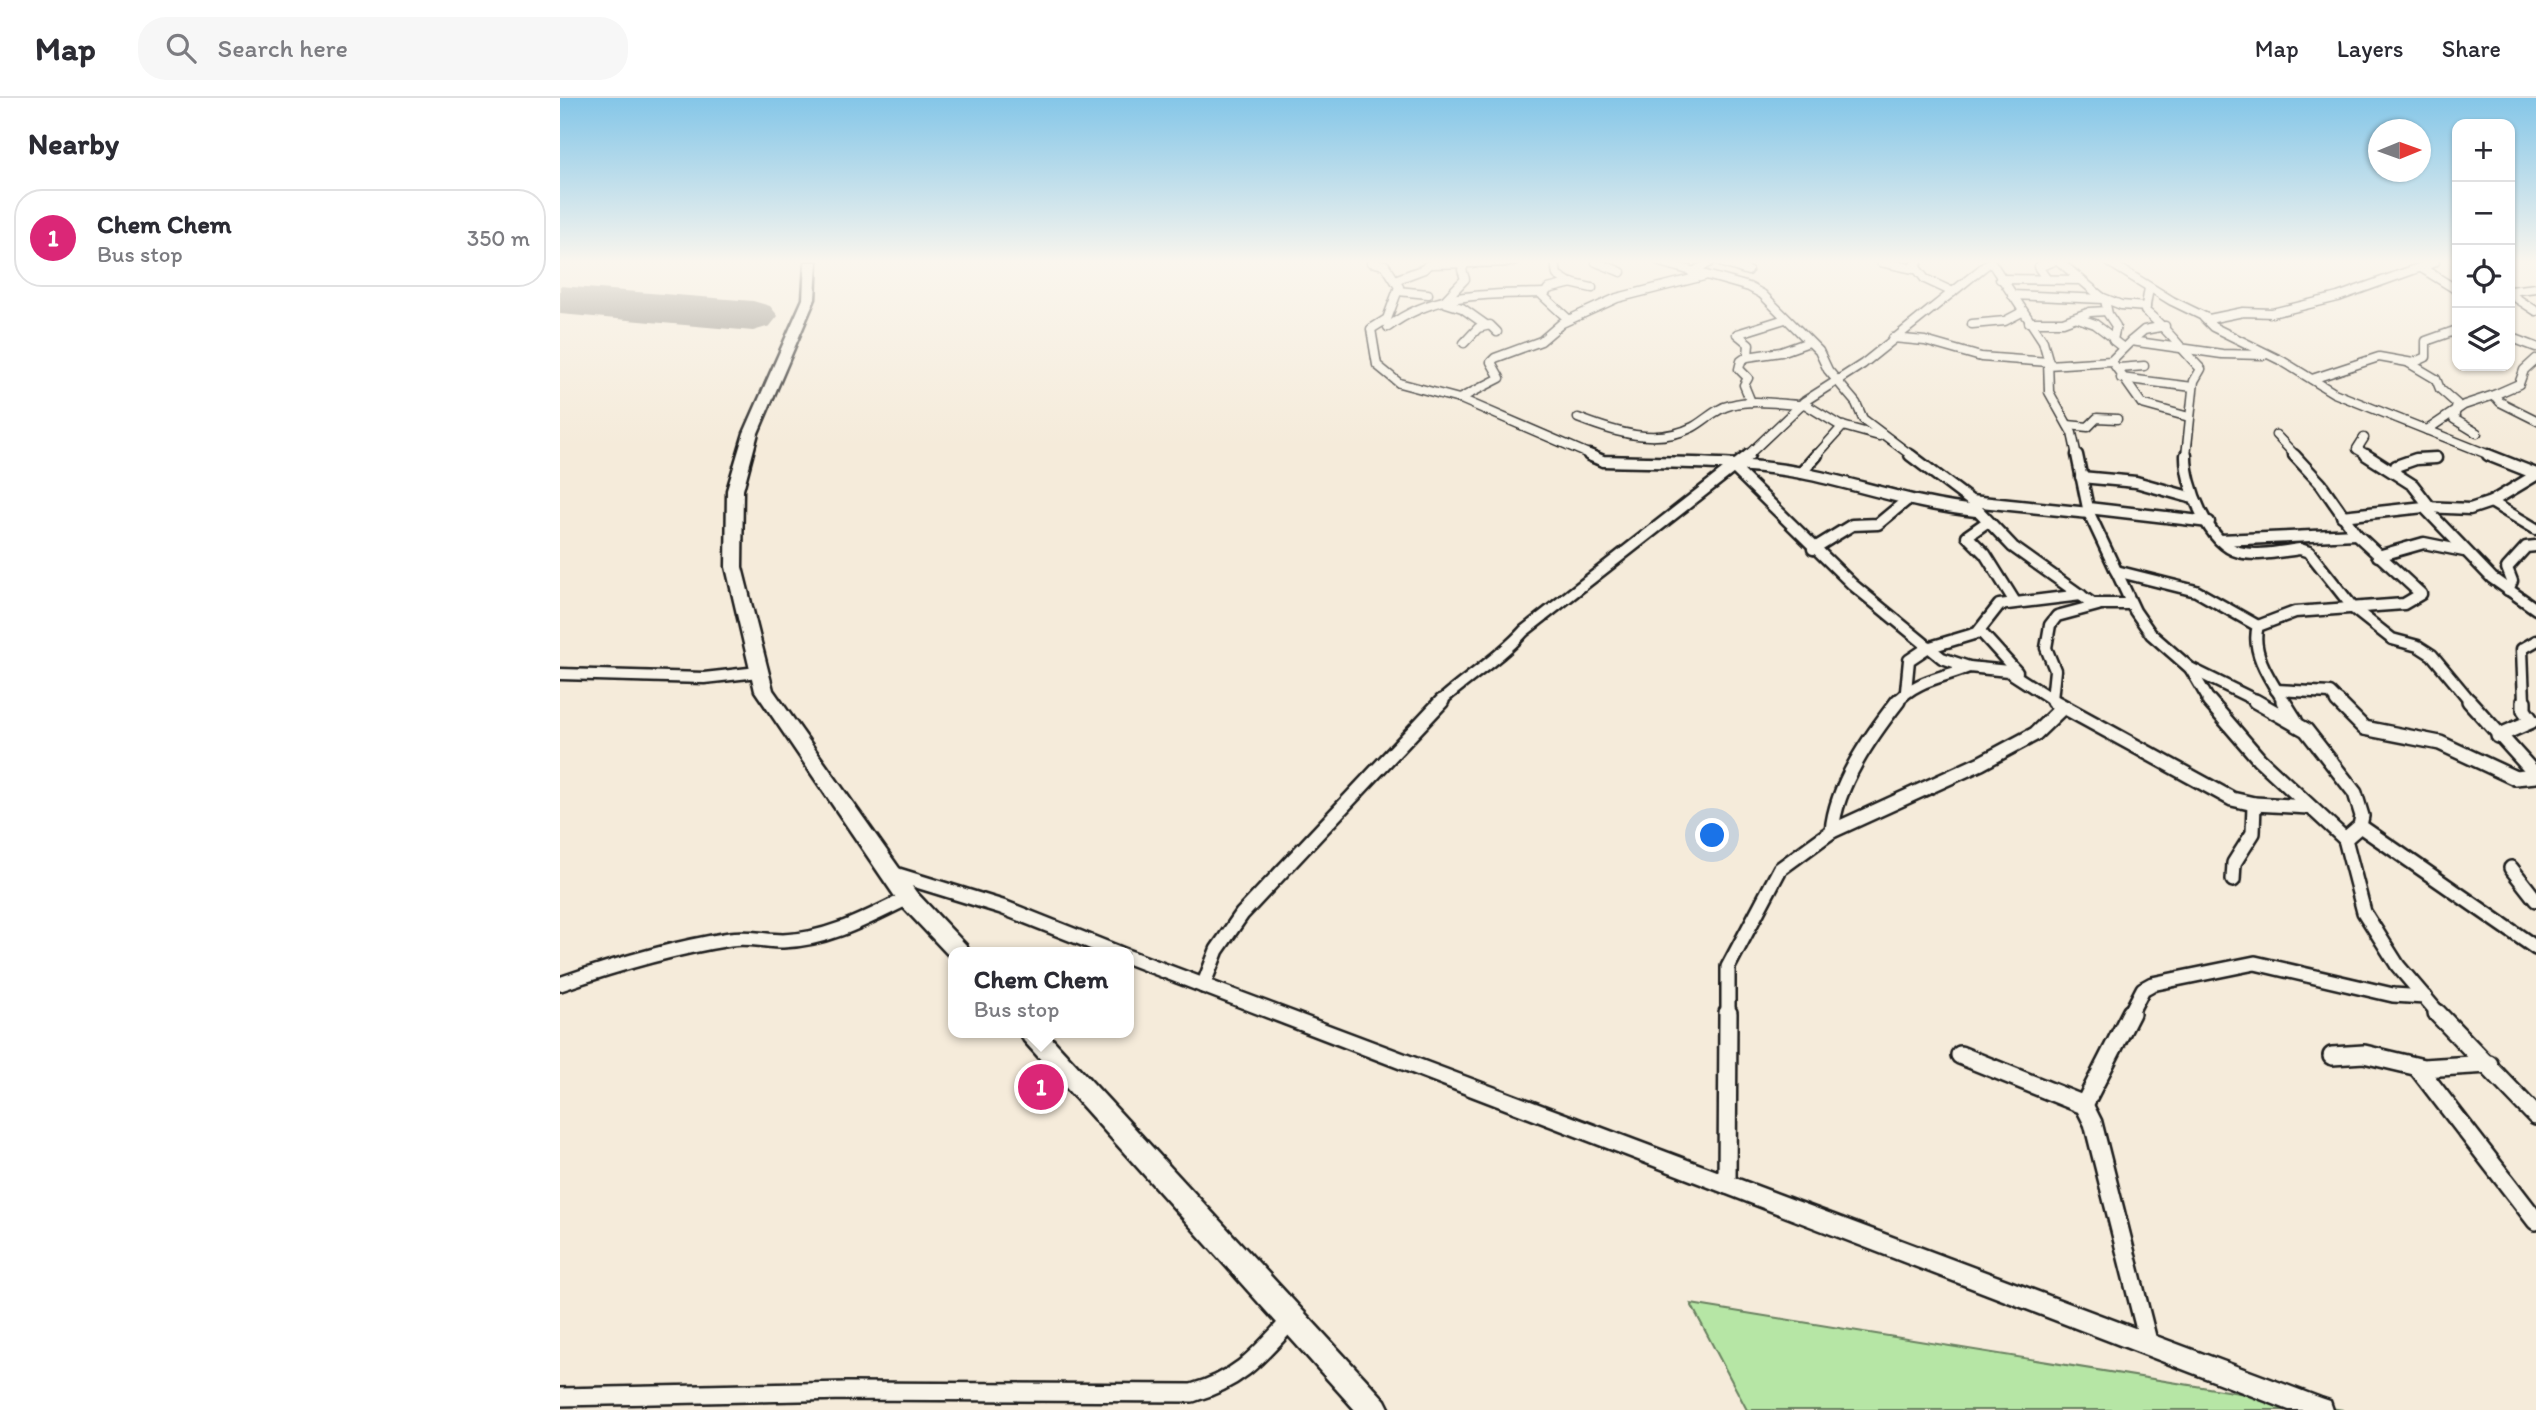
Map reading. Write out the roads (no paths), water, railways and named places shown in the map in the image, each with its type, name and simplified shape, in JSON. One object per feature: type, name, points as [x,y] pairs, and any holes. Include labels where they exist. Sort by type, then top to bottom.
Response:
[{"type":"highway","points":[[799,323],[751,433],[735,489],[734,567],[758,672],[764,691],[908,898],[953,947]]},
{"type":"highway","points":[[1037,1038],[1375,1410]]},
{"type":"main road","points":[[891,873],[1002,906],[1105,947]]},
{"type":"main road","points":[[1134,958],[2321,1410]]},
{"type":"street","points":[[1380,323],[1371,329],[1377,365],[1399,383],[1459,399],[1603,461],[1801,473],[1907,500],[2089,511],[2208,522]]},
{"type":"street","points":[[1387,327],[1391,323]]},
{"type":"street","points":[[1483,323],[1493,326],[1497,332]]},
{"type":"street","points":[[1459,399],[1500,378],[1491,362],[1495,358],[1541,341],[1562,323]]},
{"type":"street","points":[[1747,357],[1748,342],[1737,334],[1771,323]]},
{"type":"street","points":[[1789,323],[1819,351],[1837,381],[1852,398],[1863,419],[1973,506],[2026,558],[2098,605]]},
{"type":"street","points":[[1203,986],[1217,950],[1242,914],[1452,690],[1495,660],[1524,631],[1736,467],[1802,404],[1863,365],[1912,323]]},
{"type":"street","points":[[1972,324],[1980,323]]},
{"type":"street","points":[[2031,323],[2043,341],[2049,364],[2049,391],[2068,425],[2089,511],[2131,604],[2151,634],[2190,668],[2296,722]]},
{"type":"street","points":[[2094,323],[2122,347]]},
{"type":"street","points":[[2120,323],[2125,328]]},
{"type":"street","points":[[2162,323],[2179,348],[2201,369],[2193,390],[2186,464],[2193,498],[2220,540],[2238,552],[2247,554],[2305,551],[2354,609],[2392,639],[2417,646],[2432,655],[2498,736],[2536,775]]},
{"type":"street","points":[[2211,323],[2350,400],[2430,429],[2442,437],[2536,475]]},
{"type":"street","points":[[1464,343],[1475,329],[1486,325]]},
{"type":"street","points":[[2112,337],[2125,328],[2165,326]]},
{"type":"street","points":[[1893,338],[1923,340],[1981,357],[2049,364],[2111,361],[2122,347],[2151,328]]},
{"type":"street","points":[[2409,363],[2425,358],[2425,342],[2429,339],[2452,332]]},
{"type":"street","points":[[2515,339],[2536,346]]},
{"type":"street","points":[[2131,341],[2264,355]]},
{"type":"street","points":[[1751,402],[1744,385],[1748,378],[1739,369],[1741,361],[1747,357],[1781,352],[1808,342]]},
{"type":"street","points":[[2312,379],[2379,358],[2409,363],[2436,379],[2440,389],[2458,408]]},
{"type":"street","points":[[2430,429],[2458,408],[2519,384],[2524,370],[2536,359]]},
{"type":"street","points":[[2118,370],[2144,366]]},
{"type":"street","points":[[2118,370],[2193,390]]},
{"type":"street","points":[[2118,370],[2130,392],[2156,412],[2189,417]]},
{"type":"street","points":[[2130,392],[2139,388],[2193,390]]},
{"type":"street","points":[[2494,395],[2500,402],[2536,420]]},
{"type":"street","points":[[1578,418],[1622,433],[1660,438],[1689,428],[1729,405],[1751,402],[1802,404],[1843,426],[1883,437]]},
{"type":"street","points":[[2458,408],[2454,419],[2477,433]]},
{"type":"street","points":[[2068,425],[2088,427],[2097,418],[2117,419]]},
{"type":"street","points":[[1801,473],[1842,431],[1843,426]]},
{"type":"street","points":[[2116,571],[2189,589],[2258,626],[2295,612],[2404,604],[2421,594],[2356,534],[2309,469],[2276,435]]},
{"type":"street","points":[[2364,438],[2357,449],[2378,465],[2395,472],[2419,491],[2427,507],[2468,552],[2508,590],[2536,609]]},
{"type":"street","points":[[2395,472],[2396,466],[2409,461],[2435,458]]},
{"type":"street","points":[[1736,467],[1814,549],[1927,648],[1942,658],[1969,667],[2003,669],[2057,703],[2141,747],[2221,794],[2254,804],[2308,807]]},
{"type":"street","points":[[2342,516],[2427,507],[2465,510],[2491,502],[2536,475]]},
{"type":"street","points":[[2081,477],[2136,482],[2193,498]]},
{"type":"street","points":[[1814,549],[1852,525],[1878,524],[1907,500]]},
{"type":"street","points":[[2491,502],[2536,529]]},
{"type":"street","points":[[1987,522],[1967,537],[1986,554],[2015,602]]},
{"type":"street","points":[[2220,540],[2356,534]]},
{"type":"street","points":[[2378,556],[2424,543],[2468,552]]},
{"type":"street","points":[[2508,590],[2512,581],[2507,568],[2526,547],[2536,546]]},
{"type":"street","points":[[1906,691],[1907,663],[1927,648],[1980,631],[1994,608],[2015,602],[2081,595]]},
{"type":"street","points":[[1727,1185],[1728,967],[1780,869],[1832,831],[1981,763],[2041,730],[2057,703],[2055,673],[2046,648],[2050,625],[2057,616],[2098,605],[2131,604]]},
{"type":"street","points":[[2258,626],[2255,636],[2267,674],[2276,690],[2296,722],[2332,760],[2355,793],[2362,816],[2360,826],[2345,839]]},
{"type":"street","points":[[1980,631],[2025,681]]},
{"type":"street","points":[[2498,736],[2532,720],[2524,710],[2522,649],[2536,640]]},
{"type":"street","points":[[1832,831],[1834,809],[1875,730],[1906,691],[1918,683],[1946,677],[1969,667]]},
{"type":"street","points":[[2190,668],[2205,700],[2308,807],[2345,839],[2365,913],[2394,959],[2425,997],[2536,1116]]},
{"type":"street","points":[[560,674],[704,678],[758,672]]},
{"type":"street","points":[[2276,690],[2330,693],[2364,728],[2440,743],[2515,778],[2536,775]]},
{"type":"street","points":[[2233,880],[2234,863],[2253,833],[2254,804]]},
{"type":"street","points":[[2360,826],[2536,948]]},
{"type":"street","points":[[2511,868],[2536,900]]},
{"type":"street","points":[[560,984],[623,961],[731,939],[784,941],[814,937],[849,926],[908,898]]},
{"type":"street","points":[[2084,1105],[2143,989],[2152,984],[2255,963],[2286,968],[2374,991],[2425,997]]},
{"type":"street","points":[[1960,1055],[2084,1105],[2093,1123],[2149,1345]]},
{"type":"street","points":[[2332,1056],[2370,1055],[2418,1068],[2489,1064]]},
{"type":"street","points":[[2418,1068],[2536,1221]]},
{"type":"street","points":[[560,1397],[847,1391],[1192,1393],[1220,1385],[1245,1369],[1293,1319]]},
{"type":"place","name":"Chem Chem","points":[[1041,1087]]}]
